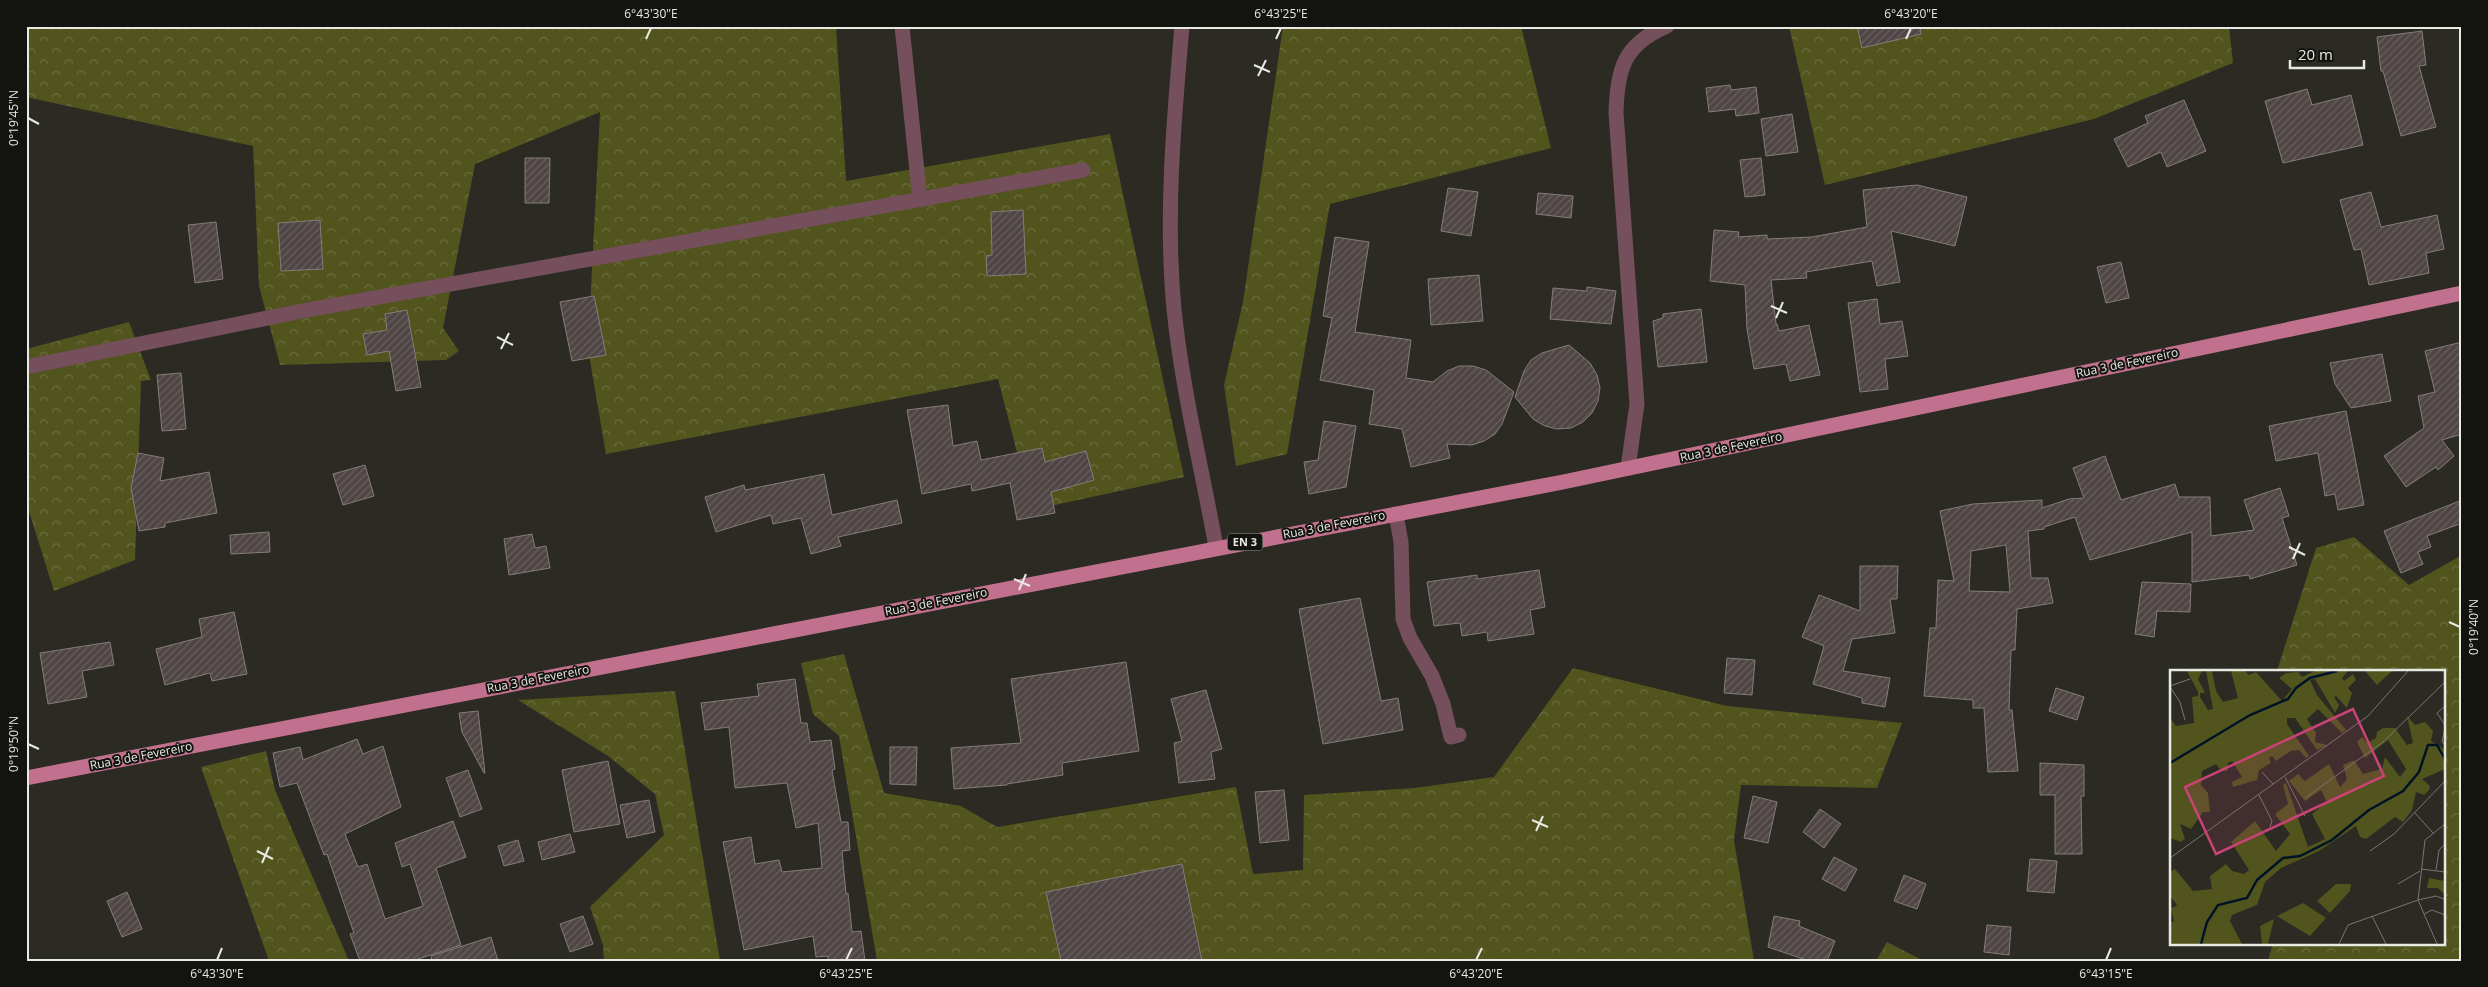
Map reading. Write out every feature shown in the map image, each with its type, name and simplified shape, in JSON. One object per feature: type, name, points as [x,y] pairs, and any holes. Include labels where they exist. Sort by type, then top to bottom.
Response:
[{"type":"main road","name":"Rua 3 de Fevereiro","points":[[26,778],[1628,468],[2462,293]]},
{"type":"street","points":[[902,26],[920,200]]},
{"type":"street","points":[[1182,26],[1172,143],[1171,250],[1174,309],[1181,360],[1216,547]]},
{"type":"street","points":[[1628,468],[1637,404],[1616,113],[1616,85],[1624,62],[1634,45],[1649,33],[1667,26]]},
{"type":"street","points":[[26,367],[302,311],[1083,170]]},
{"type":"street","points":[[1396,514],[1401,542],[1403,619],[1410,638],[1438,691],[1451,737],[1459,735]]},
{"type":"green space","points":[[26,26],[836,26],[846,181],[1110,134],[1184,477],[1032,510],[998,379],[606,454],[588,349],[600,112],[475,164],[443,328],[459,351],[446,360],[280,365],[259,286],[253,146],[26,97]]},
{"type":"green space","points":[[1283,26],[1521,26],[1551,148],[1330,204],[1287,454],[1236,466],[1224,385],[1243,302]]},
{"type":"green space","points":[[1789,26],[2229,26],[2233,63],[2094,119],[1825,185]]},
{"type":"green space","points":[[129,322],[151,380],[141,381],[135,560],[54,591],[26,502],[26,349]]},
{"type":"green space","points":[[2354,537],[2409,585],[2462,555],[2462,961],[2268,961],[2273,944],[2446,944],[2446,670],[2277,670],[2316,548]]},
{"type":"green space","points":[[844,654],[884,793],[961,806],[997,827],[1236,787],[1253,874],[1303,870],[1304,795],[1415,788],[1494,777],[1573,668],[1727,706],[1902,723],[1877,788],[1741,785],[1734,840],[1754,961],[877,961],[839,736],[813,714],[801,663]]},
{"type":"green space","points":[[675,691],[720,961],[604,961],[603,945],[590,907],[664,835],[655,794],[608,756],[518,700]]},
{"type":"green space","points":[[266,751],[275,790],[349,961],[269,961],[201,767]]},
{"type":"green space","points":[[1887,942],[1924,961],[1876,961]]},
{"type":"building","points":[[1857,26],[1920,26],[1921,34],[1862,48]]},
{"type":"building","points":[[2422,31],[2426,65],[2419,66],[2436,127],[2401,136],[2383,71],[2381,71],[2377,37]]},
{"type":"building","points":[[1730,85],[1731,90],[1756,87],[1759,113],[1736,116],[1735,109],[1709,112],[1706,88]]},
{"type":"building","points":[[2307,89],[2312,105],[2351,95],[2363,145],[2283,163],[2265,101]]},
{"type":"building","points":[[2184,100],[2206,151],[2167,167],[2161,152],[2128,167],[2114,139],[2148,123],[2145,116]]},
{"type":"building","points":[[1792,114],[1798,152],[1766,156],[1761,119]]},
{"type":"building","points":[[525,158],[550,158],[549,203],[525,203]]},
{"type":"building","points":[[1761,158],[1765,195],[1745,197],[1740,160]]},
{"type":"building","points":[[1917,185],[1967,197],[1955,246],[1891,231],[1900,282],[1877,286],[1872,261],[1806,272],[1807,278],[1771,280],[1776,324],[1779,331],[1809,325],[1820,375],[1790,381],[1786,364],[1754,369],[1747,329],[1745,285],[1710,281],[1714,230],[1739,232],[1738,237],[1767,235],[1767,239],[1812,237],[1867,227],[1863,190]]},
{"type":"building","points":[[1448,188],[1478,192],[1471,236],[1441,231]]},
{"type":"building","points":[[2371,192],[2381,227],[2437,215],[2444,249],[2426,253],[2429,273],[2369,285],[2361,249],[2354,250],[2340,200]]},
{"type":"building","points":[[1538,193],[1573,196],[1571,218],[1536,214]]},
{"type":"building","points":[[1023,210],[1026,274],[987,276],[986,256],[992,255],[991,212]]},
{"type":"building","points":[[320,220],[323,269],[281,271],[278,223]]},
{"type":"building","points":[[216,222],[223,279],[195,283],[188,225]]},
{"type":"building","points":[[1335,237],[1369,242],[1355,332],[1411,340],[1406,378],[1433,382],[1447,371],[1459,366],[1473,366],[1486,370],[1514,392],[1502,424],[1495,434],[1484,441],[1472,445],[1447,444],[1450,458],[1411,467],[1402,429],[1369,424],[1374,390],[1320,380],[1332,318],[1323,316]]},
{"type":"building","points":[[2121,262],[2129,298],[2106,303],[2097,267]]},
{"type":"building","points":[[1479,275],[1483,321],[1431,325],[1428,279]]},
{"type":"building","points":[[1587,287],[1616,291],[1611,324],[1550,319],[1553,288],[1587,291]]},
{"type":"building","points":[[594,296],[606,355],[572,361],[560,302]]},
{"type":"building","points":[[1877,299],[1880,324],[1902,321],[1908,356],[1885,359],[1888,389],[1860,392],[1848,303]]},
{"type":"building","points":[[1701,309],[1707,362],[1658,367],[1653,321],[1663,318],[1663,314]]},
{"type":"building","points":[[407,310],[421,387],[396,391],[389,351],[367,355],[363,334],[387,330],[385,314]]},
{"type":"building","points":[[2462,342],[2462,434],[2442,440],[2454,456],[2438,470],[2436,467],[2406,487],[2384,456],[2424,428],[2418,396],[2435,392],[2425,351]]},
{"type":"building","points":[[1569,345],[1590,363],[1597,375],[1600,388],[1598,401],[1592,413],[1583,422],[1571,428],[1557,429],[1545,426],[1533,419],[1515,397],[1524,371],[1531,360],[1542,353]]},
{"type":"building","points":[[2382,354],[2391,401],[2351,408],[2335,384],[2330,363]]},
{"type":"building","points":[[181,373],[186,429],[162,431],[157,375]]},
{"type":"building","points":[[948,405],[953,446],[977,441],[981,460],[1042,448],[1045,462],[1086,451],[1094,480],[1051,492],[1055,513],[1017,520],[1010,483],[972,491],[971,484],[922,494],[907,410]]},
{"type":"building","points":[[2346,411],[2364,505],[2338,510],[2335,494],[2325,496],[2318,453],[2276,461],[2269,426]]},
{"type":"building","points":[[1324,421],[1356,426],[1346,487],[1309,494],[1304,462],[1318,460]]},
{"type":"building","points":[[138,453],[164,458],[160,481],[209,472],[217,513],[165,523],[165,527],[139,531],[131,488]]},
{"type":"building","points":[[2105,456],[2121,500],[2175,484],[2179,497],[2210,497],[2211,536],[2254,530],[2244,500],[2280,488],[2289,516],[2282,518],[2297,565],[2250,579],[2249,575],[2192,582],[2192,532],[2090,560],[2075,517],[2044,527],[2044,529],[2028,531],[2031,578],[2048,578],[2053,603],[2017,609],[2015,650],[2011,650],[2009,710],[2012,710],[2018,771],[1988,772],[1984,708],[1973,708],[1973,700],[1924,696],[1930,628],[1936,628],[1938,580],[1954,581],[1940,511],[1973,504],[2042,500],[2042,508],[2069,499],[2084,498],[2073,468]],"holes":[[[2006,545],[2010,592],[1969,591],[1971,551]]]},
{"type":"building","points":[[365,465],[374,496],[343,505],[333,474]]},
{"type":"building","points":[[824,474],[832,515],[897,500],[902,523],[838,537],[841,546],[811,554],[801,518],[773,524],[771,515],[716,532],[705,497],[744,485],[745,490]]},
{"type":"building","points":[[2462,500],[2462,523],[2427,536],[2431,547],[2418,552],[2423,564],[2401,573],[2384,531]]},
{"type":"building","points":[[269,532],[270,552],[231,554],[230,535]]},
{"type":"building","points":[[532,534],[535,548],[546,546],[550,568],[509,575],[504,539]]},
{"type":"building","points":[[1860,566],[1898,566],[1897,599],[1890,599],[1895,633],[1852,639],[1843,671],[1890,678],[1885,707],[1862,703],[1862,698],[1813,684],[1824,646],[1802,637],[1819,595],[1860,611]]},
{"type":"building","points":[[1539,570],[1545,607],[1530,610],[1534,634],[1488,641],[1487,632],[1462,636],[1460,623],[1434,626],[1427,582],[1477,575],[1477,579]]},
{"type":"building","points":[[2142,582],[2191,584],[2190,612],[2157,611],[2154,637],[2135,634]]},
{"type":"building","points":[[1360,598],[1381,701],[1398,698],[1403,730],[1323,744],[1299,609]]},
{"type":"building","points":[[234,612],[247,674],[212,681],[210,673],[165,685],[156,649],[202,637],[199,619]]},
{"type":"building","points":[[110,642],[114,665],[82,671],[87,697],[48,704],[40,653]]},
{"type":"building","points":[[1727,658],[1755,660],[1752,695],[1724,693]]},
{"type":"building","points":[[1126,662],[1139,751],[1062,763],[1063,775],[1007,785],[954,789],[951,748],[1021,743],[1011,679]]},
{"type":"building","points":[[795,679],[801,723],[807,723],[810,742],[831,740],[835,769],[832,770],[841,822],[848,822],[850,850],[842,851],[846,894],[848,893],[852,932],[861,931],[865,961],[828,961],[828,956],[816,957],[813,936],[744,950],[723,842],[751,837],[755,864],[779,860],[782,872],[822,868],[818,823],[796,828],[787,783],[735,788],[729,727],[705,730],[701,703],[759,696],[757,684]]},
{"type":"building","points":[[2056,688],[2084,697],[2077,720],[2049,711]]},
{"type":"building","points":[[1206,690],[1222,749],[1211,752],[1215,779],[1179,783],[1174,743],[1182,741],[1171,699]]},
{"type":"building","points":[[478,711],[485,773],[462,732],[459,713]]},
{"type":"building","points":[[357,739],[363,754],[383,746],[401,807],[345,834],[358,867],[367,864],[385,919],[423,906],[410,864],[402,867],[395,843],[453,821],[466,857],[436,868],[461,945],[412,961],[360,961],[350,934],[354,933],[327,854],[324,855],[297,783],[280,787],[273,753],[300,747],[303,760]]},
{"type":"building","points":[[890,747],[917,747],[916,785],[890,784]]},
{"type":"building","points":[[608,761],[620,824],[574,832],[562,770]]},
{"type":"building","points":[[2040,763],[2084,765],[2084,796],[2081,796],[2082,854],[2055,854],[2055,795],[2040,795]]},
{"type":"building","points":[[468,770],[482,809],[460,817],[446,778]]},
{"type":"building","points":[[1284,790],[1289,840],[1260,843],[1255,792]]},
{"type":"building","points":[[1753,796],[1777,802],[1768,843],[1744,838]]},
{"type":"building","points":[[649,800],[655,832],[627,838],[620,805]]},
{"type":"building","points":[[1820,809],[1841,824],[1824,848],[1803,832]]},
{"type":"building","points":[[570,834],[575,852],[542,860],[538,842]]},
{"type":"building","points":[[518,840],[524,861],[504,866],[498,846]]},
{"type":"building","points":[[1834,857],[1857,869],[1845,891],[1822,879]]},
{"type":"building","points":[[2030,859],[2057,861],[2054,893],[2027,891]]},
{"type":"building","points":[[1182,864],[1202,961],[1061,961],[1046,892]]},
{"type":"building","points":[[1904,875],[1926,884],[1917,909],[1894,901]]},
{"type":"building","points":[[127,892],[142,929],[122,937],[107,901]]},
{"type":"building","points":[[583,916],[593,944],[570,952],[560,924]]},
{"type":"building","points":[[1774,916],[1800,921],[1799,926],[1835,941],[1827,961],[1809,961],[1768,947]]},
{"type":"building","points":[[1987,925],[2011,927],[2009,955],[1984,952]]},
{"type":"building","points":[[491,937],[498,961],[432,961],[431,956]]}]
